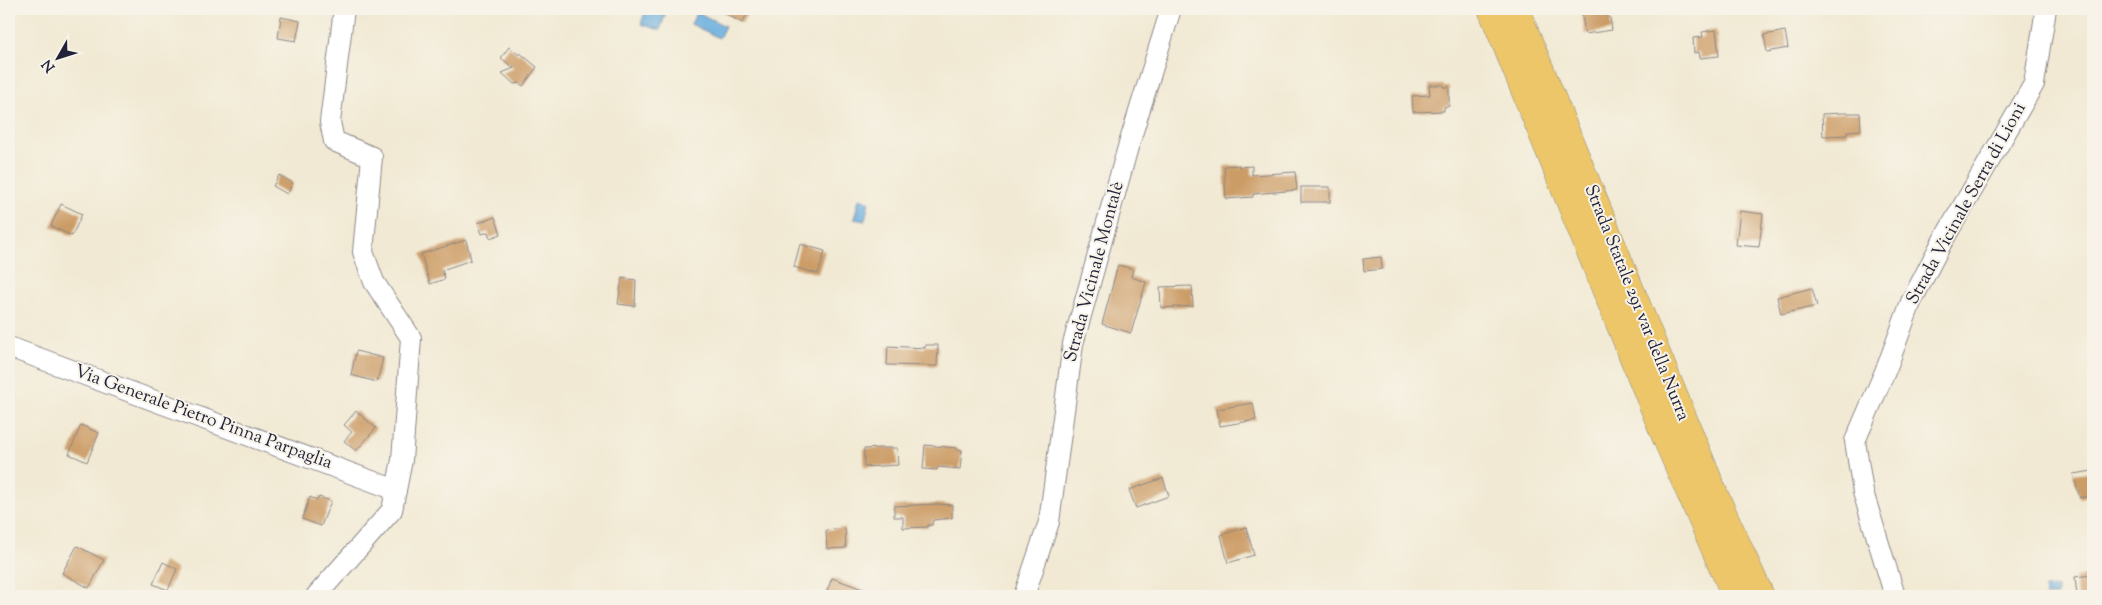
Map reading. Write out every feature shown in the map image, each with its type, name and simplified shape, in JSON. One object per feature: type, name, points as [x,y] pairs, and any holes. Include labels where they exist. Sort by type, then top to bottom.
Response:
[{"type":"highway","name":"Strada Statale 291 var della Nurra","points":[[1492,9],[1667,439],[1736,596]]},
{"type":"highway","name":"Strada Statale 291 var della Nurra","points":[[1515,9],[1715,497],[1760,596]]},
{"type":"street","points":[[316,596],[392,510],[402,460],[411,338],[374,282],[363,252],[372,157],[334,141],[330,122],[344,9]]},
{"type":"street","name":"Strada Vicinale Montalè","points":[[1024,596],[1049,522],[1074,344],[1128,146],[1171,9]]},
{"type":"street","name":"Strada Vicinale Serra di Lioni","points":[[1895,596],[1863,492],[1855,441],[1887,367],[1911,302],[1942,242],[2034,84],[2046,9]]},
{"type":"street","name":"Via Generale Pietro Pinna Parpaglia","points":[[9,347],[396,490]]},
{"type":"water","points":[[646,9],[667,9],[660,30],[641,24]]},
{"type":"water","points":[[697,12],[725,26],[719,38],[691,24]]},
{"type":"water","points":[[859,199],[869,201],[865,221],[854,219]]},
{"type":"water","points":[[2044,588],[2057,588],[2057,596],[2045,596]]},
{"type":"building","points":[[718,9],[750,9],[742,23]]},
{"type":"building","points":[[1581,9],[1605,9],[1606,17],[1610,17],[1612,30],[1585,34]]},
{"type":"building","points":[[281,17],[300,21],[296,41],[278,38]]},
{"type":"building","points":[[1716,30],[1719,56],[1700,58],[1699,52],[1694,53],[1693,38],[1703,37],[1702,32]]},
{"type":"building","points":[[1785,31],[1788,48],[1767,52],[1764,35]]},
{"type":"building","points":[[509,47],[519,55],[520,53],[537,67],[523,86],[519,83],[514,84],[502,73],[514,68],[501,58]]},
{"type":"building","points":[[1429,85],[1449,87],[1449,106],[1444,107],[1444,111],[1413,112],[1412,96],[1430,95]]},
{"type":"building","points":[[1860,113],[1861,130],[1847,131],[1847,135],[1823,136],[1822,114]]},
{"type":"building","points":[[1239,165],[1239,167],[1252,166],[1252,175],[1295,172],[1297,190],[1253,194],[1253,197],[1226,199],[1224,166]]},
{"type":"building","points":[[279,175],[293,183],[287,194],[273,186]]},
{"type":"building","points":[[1301,187],[1330,187],[1330,202],[1301,202]]},
{"type":"building","points":[[61,204],[82,214],[72,236],[51,226]]},
{"type":"building","points":[[1740,211],[1763,214],[1759,247],[1736,245]]},
{"type":"building","points":[[495,217],[501,234],[490,238],[488,232],[482,234],[478,223]]},
{"type":"building","points":[[466,240],[471,260],[442,270],[445,279],[430,284],[421,254]]},
{"type":"building","points":[[800,244],[825,251],[818,274],[794,267]]},
{"type":"building","points":[[1381,257],[1382,269],[1364,271],[1363,259]]},
{"type":"building","points":[[1118,265],[1133,269],[1131,277],[1146,282],[1131,333],[1102,324]]},
{"type":"building","points":[[622,278],[636,280],[635,306],[618,304]]},
{"type":"building","points":[[1192,286],[1193,306],[1161,308],[1160,287]]},
{"type":"building","points":[[1812,288],[1817,306],[1781,314],[1777,297]]},
{"type":"building","points":[[925,345],[938,345],[937,366],[887,365],[888,346],[925,348]]},
{"type":"building","points":[[356,351],[383,358],[377,382],[351,375]]},
{"type":"building","points":[[1253,403],[1256,420],[1220,426],[1217,409]]},
{"type":"building","points":[[356,411],[376,428],[356,451],[344,441],[352,432],[344,425]]},
{"type":"building","points":[[81,425],[99,433],[87,462],[69,454]]},
{"type":"building","points":[[925,445],[962,450],[960,469],[938,467],[937,470],[923,469]]},
{"type":"building","points":[[897,448],[898,465],[864,467],[864,449]]},
{"type":"building","points":[[2093,471],[2093,495],[2080,498],[2073,474]]},
{"type":"building","points":[[1163,478],[1169,496],[1136,508],[1129,490]]},
{"type":"building","points":[[310,497],[317,500],[319,497],[331,501],[321,526],[302,519]]},
{"type":"building","points":[[952,505],[952,518],[933,520],[932,525],[928,525],[928,527],[903,528],[903,517],[894,517],[894,506]]},
{"type":"building","points":[[1246,527],[1254,555],[1228,563],[1221,535]]},
{"type":"building","points":[[845,528],[846,548],[827,549],[826,530]]},
{"type":"building","points":[[77,546],[104,560],[89,588],[62,573]]},
{"type":"building","points":[[163,562],[177,569],[168,590],[153,584]]},
{"type":"building","points":[[2092,575],[2093,596],[2077,596],[2075,577]]},
{"type":"building","points":[[832,578],[879,595],[825,596]]}]
